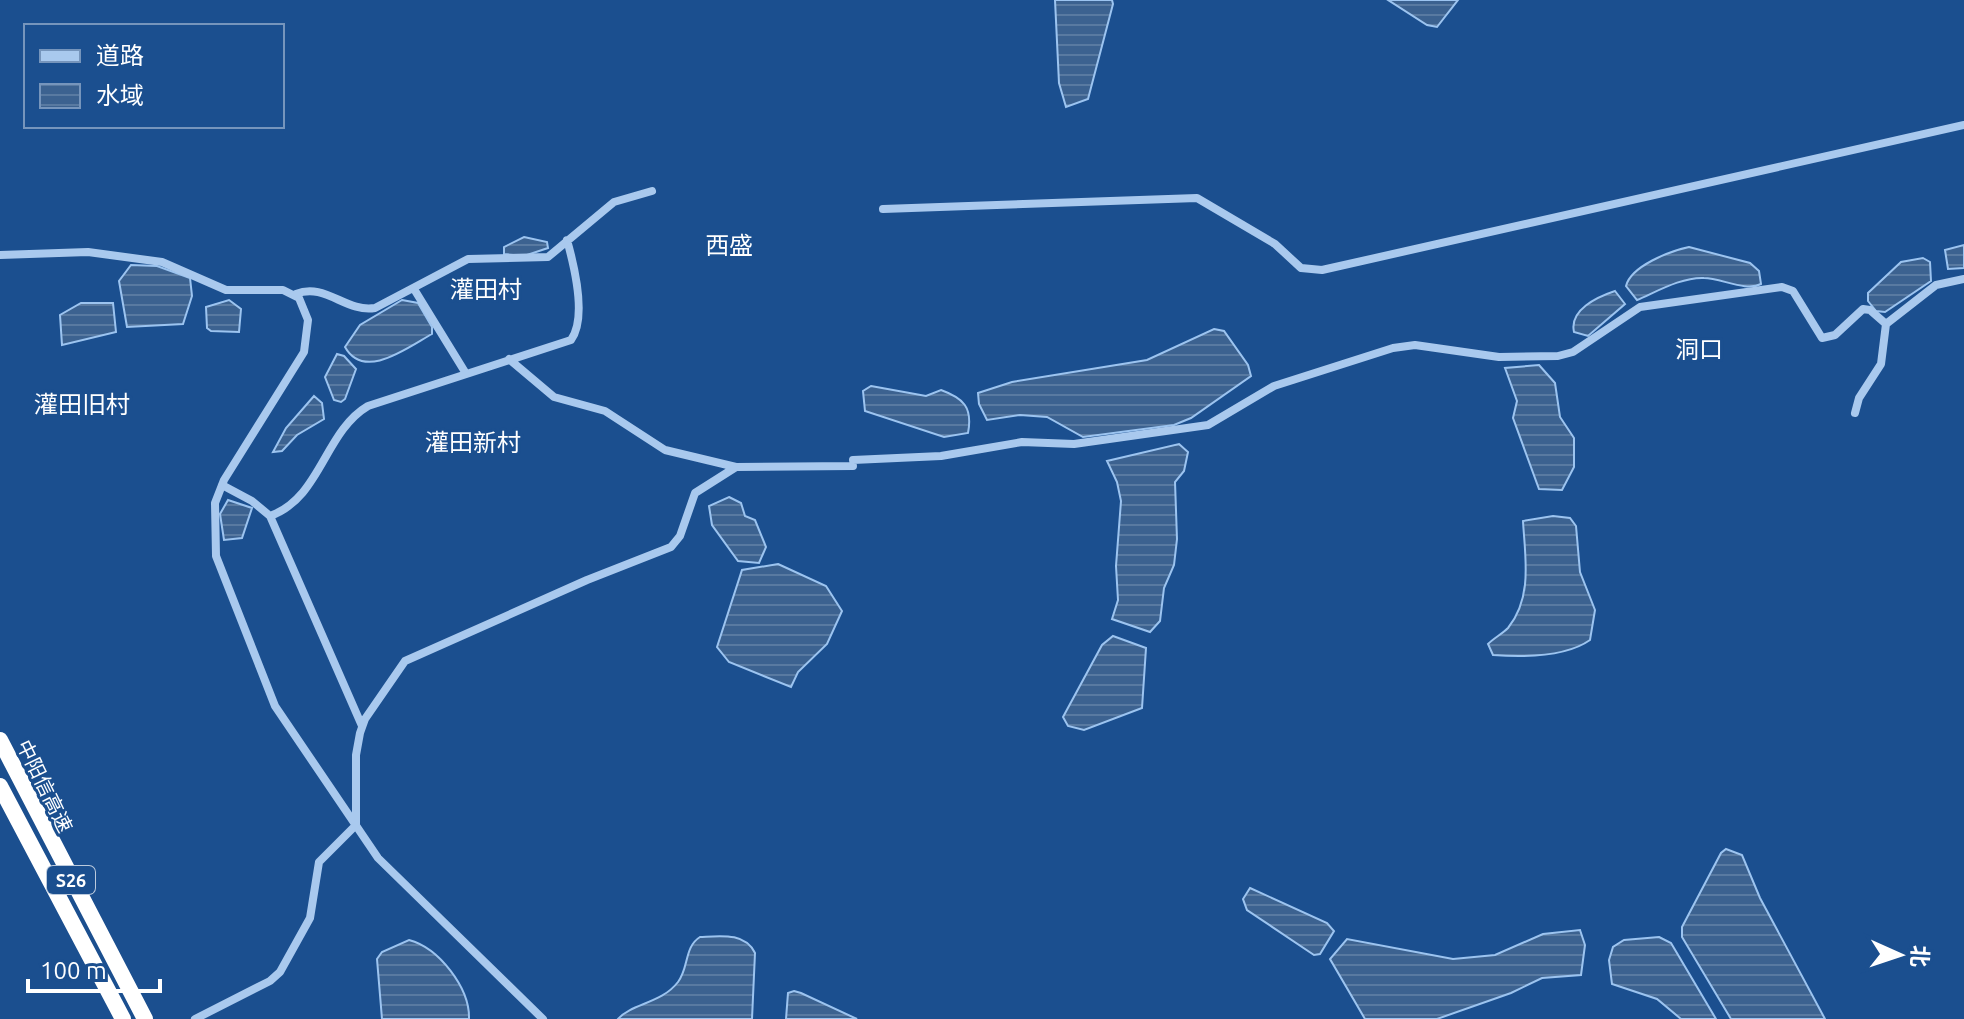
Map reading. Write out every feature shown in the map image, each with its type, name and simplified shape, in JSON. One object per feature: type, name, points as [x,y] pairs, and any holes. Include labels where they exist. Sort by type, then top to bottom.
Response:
[{"type":"highway","name":"中阳信高速","points":[[0,740],[145,1019]]},
{"type":"highway","name":"中阳信高速","points":[[0,786],[123,1019]]},
{"type":"street","points":[[883,209],[1197,198],[1275,244],[1301,268],[1325,270],[1964,125]]},
{"type":"street","points":[[0,255],[114,255],[171,264],[226,290],[283,290],[296,294],[318,291],[363,310],[375,308],[468,259],[483,256],[548,257],[621,198],[652,191]]},
{"type":"street","points":[[270,516],[307,488],[344,423],[355,413],[381,399],[573,338],[578,299],[567,240]]},
{"type":"street","points":[[1855,413],[1859,398],[1881,364],[1886,324],[1936,285],[1964,279]]},
{"type":"street","points":[[509,359],[554,397],[605,411],[665,450],[736,467],[941,456],[1022,442],[1074,444],[1208,425],[1274,386],[1393,348],[1415,345],[1499,357],[1558,356],[1573,352],[1640,307],[1782,287],[1793,291],[1822,338],[1835,335],[1863,309],[1870,310],[1886,324]]},
{"type":"street","points":[[414,289],[465,372]]},
{"type":"street","points":[[296,294],[308,320],[304,352],[222,485],[214,513],[219,571],[275,706],[378,858],[543,1019]]},
{"type":"street","points":[[195,1019],[270,981],[280,972],[310,918],[319,862],[356,825],[356,755],[362,727],[405,661],[587,580],[671,547],[680,536],[695,493],[736,467]]},
{"type":"street","points":[[222,485],[252,501],[270,516],[362,727]]},
{"type":"water","points":[[1055,0],[1112,0],[1113,4],[1088,99],[1066,107],[1059,83]]},
{"type":"water","points":[[1388,0],[1458,0],[1437,27],[1427,25]]},
{"type":"water","points":[[524,237],[547,242],[548,248],[524,256],[504,254],[504,247]]},
{"type":"water","points":[[1964,245],[1964,268],[1948,269],[1945,250]]},
{"type":"water","points":[[1689,247],[1750,263],[1759,271],[1761,284],[1741,286],[1696,278],[1670,285],[1637,300],[1626,286],[1635,272],[1662,256]]},
{"type":"water","points":[[1923,258],[1930,262],[1931,281],[1885,312],[1876,311],[1868,301],[1868,293],[1901,262]]},
{"type":"water","points":[[131,265],[157,266],[190,278],[192,296],[183,324],[127,327],[119,281]]},
{"type":"water","points":[[1615,291],[1625,304],[1588,336],[1574,332],[1580,311]]},
{"type":"water","points":[[229,300],[241,309],[239,332],[211,331],[207,328],[206,307]]},
{"type":"water","points":[[402,300],[418,303],[432,327],[432,334],[374,362],[353,357],[345,347],[360,325]]},
{"type":"water","points":[[81,303],[113,303],[116,332],[62,345],[60,315]]},
{"type":"water","points":[[1214,329],[1224,331],[1248,365],[1251,376],[1191,418],[1174,425],[1083,437],[1047,417],[1020,415],[987,420],[979,404],[978,393],[1012,382],[1147,360]]},
{"type":"water","points":[[337,354],[344,356],[356,369],[345,399],[341,402],[334,400],[325,377]]},
{"type":"water","points":[[1539,365],[1555,383],[1560,417],[1574,438],[1574,467],[1562,490],[1539,489],[1513,418],[1517,401],[1505,368]]},
{"type":"water","points":[[871,386],[926,396],[941,390],[949,393],[965,405],[969,416],[968,433],[944,437],[865,411],[863,391]]},
{"type":"water","points":[[314,396],[322,403],[324,419],[297,435],[282,451],[273,452],[286,428]]},
{"type":"water","points":[[1179,444],[1188,452],[1184,471],[1175,482],[1177,539],[1174,565],[1164,588],[1160,621],[1150,632],[1112,619],[1118,600],[1116,566],[1121,501],[1117,482],[1107,461]]},
{"type":"water","points":[[729,497],[741,503],[745,516],[755,520],[766,547],[759,563],[738,561],[712,525],[709,506]]},
{"type":"water","points":[[228,500],[252,508],[242,538],[224,540],[220,514]]},
{"type":"water","points":[[1553,516],[1570,518],[1576,526],[1580,572],[1595,610],[1590,640],[1556,653],[1493,655],[1488,644],[1508,628],[1516,616],[1524,590],[1523,521]]},
{"type":"water","points":[[778,564],[826,586],[842,611],[827,644],[798,672],[791,687],[729,662],[717,647],[742,570]]},
{"type":"water","points":[[1113,636],[1146,648],[1142,708],[1084,730],[1068,726],[1063,717],[1102,645]]},
{"type":"water","points":[[1726,849],[1742,855],[1760,898],[1825,1019],[1731,1019],[1682,937],[1682,927]]},
{"type":"water","points":[[1250,888],[1327,923],[1334,931],[1320,954],[1314,955],[1247,910],[1243,899]]},
{"type":"water","points":[[1580,930],[1585,945],[1581,975],[1542,978],[1511,993],[1437,1019],[1365,1019],[1330,959],[1347,939],[1453,959],[1495,955],[1543,934]]},
{"type":"water","points":[[700,937],[738,938],[751,946],[755,953],[752,1019],[618,1019],[663,995],[678,982],[691,946]]},
{"type":"water","points":[[1659,937],[1671,943],[1716,1019],[1681,1019],[1657,999],[1612,984],[1609,960],[1613,947],[1624,940]]},
{"type":"water","points":[[409,940],[431,951],[451,971],[464,995],[469,1019],[382,1019],[377,959],[382,952]]},
{"type":"water","points":[[794,991],[857,1019],[786,1019],[788,993]]},
{"type":"district","name":"西盛","points":[[729,245]]},
{"type":"district","name":"灌田村","points":[[486,289]]},
{"type":"district","name":"洞口","points":[[1699,349]]},
{"type":"district","name":"灌田旧村","points":[[82,404]]},
{"type":"district","name":"灌田新村","points":[[473,442]]}]
